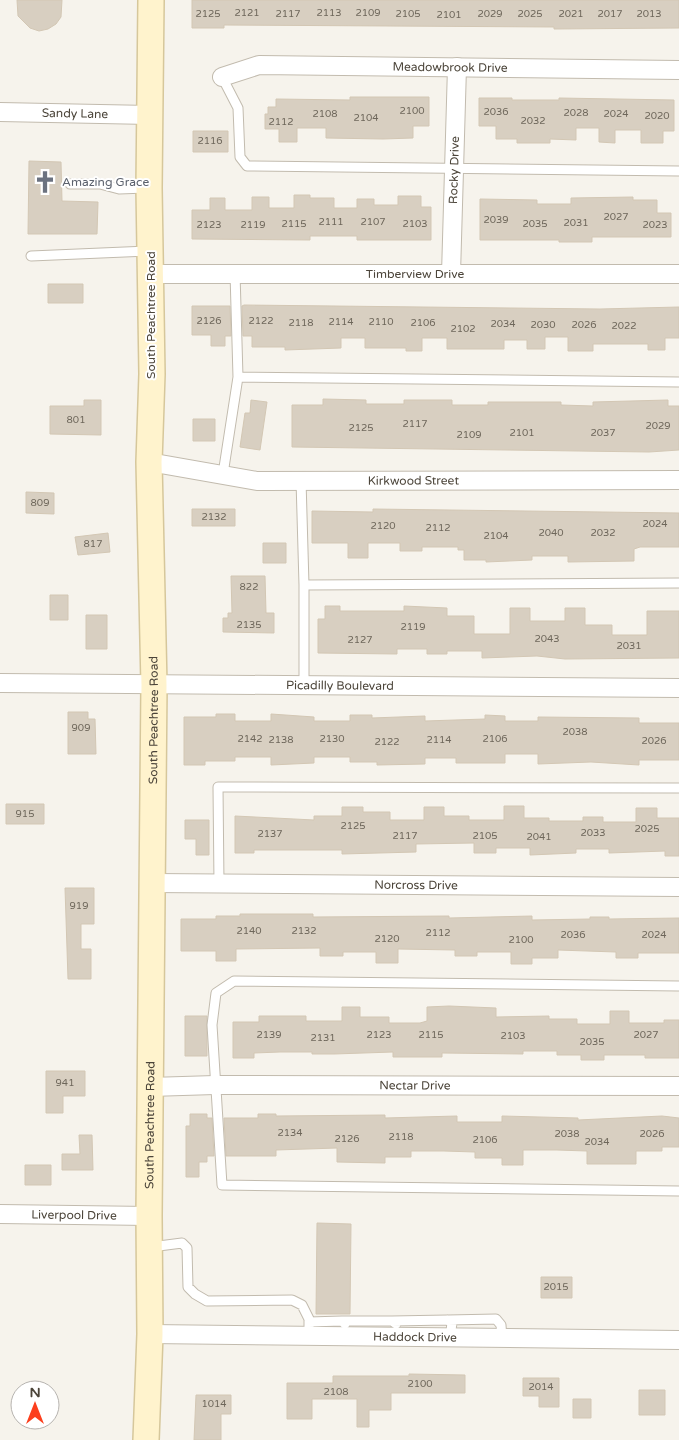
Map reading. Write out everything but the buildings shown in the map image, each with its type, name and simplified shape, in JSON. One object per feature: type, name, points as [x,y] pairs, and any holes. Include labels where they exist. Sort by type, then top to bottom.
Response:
[{"type":"main road","name":"South Peachtree Road","points":[[146,1440],[150,1334],[149,1216],[154,685],[149,462],[151,0]]},
{"type":"street","name":"Meadowbrook Drive","points":[[222,77],[259,65],[679,70]]},
{"type":"street","name":"Rocky Drive","points":[[451,274],[457,67]]},
{"type":"street","name":"Sandy Lane","points":[[0,112],[150,115]]},
{"type":"street","name":"Timberview Drive","points":[[151,262],[235,273],[679,274]]},
{"type":"street","name":"Kirkwood Street","points":[[149,462],[257,481],[679,480]]},
{"type":"street","name":"Picadilly Boulevard","points":[[0,683],[679,688]]},
{"type":"street","name":"Norcross Drive","points":[[152,883],[679,887]]},
{"type":"street","name":"Nectar Drive","points":[[150,1087],[215,1085],[679,1086]]},
{"type":"street","name":"Liverpool Drive","points":[[0,1214],[149,1216]]},
{"type":"street","name":"Haddock Drive","points":[[150,1334],[309,1329],[395,1329],[450,1338],[679,1340]]},
{"type":"lane","points":[[222,77],[238,108],[240,157],[247,166],[679,171]]},
{"type":"lane","points":[[70,184],[100,184],[119,189],[149,188]]},
{"type":"lane","points":[[32,256],[151,262]]},
{"type":"lane","points":[[223,474],[238,377],[235,273]]},
{"type":"lane","points":[[238,377],[679,382]]},
{"type":"lane","points":[[301,480],[304,686]]},
{"type":"lane","points":[[304,586],[679,583]]},
{"type":"lane","points":[[219,884],[218,788],[679,788]]},
{"type":"lane","points":[[679,986],[234,981],[216,993],[212,1025],[222,1185],[679,1191]]},
{"type":"lane","points":[[149,1247],[182,1243],[187,1248],[188,1288],[207,1301],[292,1300],[302,1305],[309,1329]]},
{"type":"lane","points":[[395,1329],[447,1320],[496,1319],[501,1325],[502,1338]]},
{"type":"lane","points":[[447,1320],[452,1323],[450,1338]]},
{"type":"place","name":"Amazing Grace","points":[[45,182]]}]
